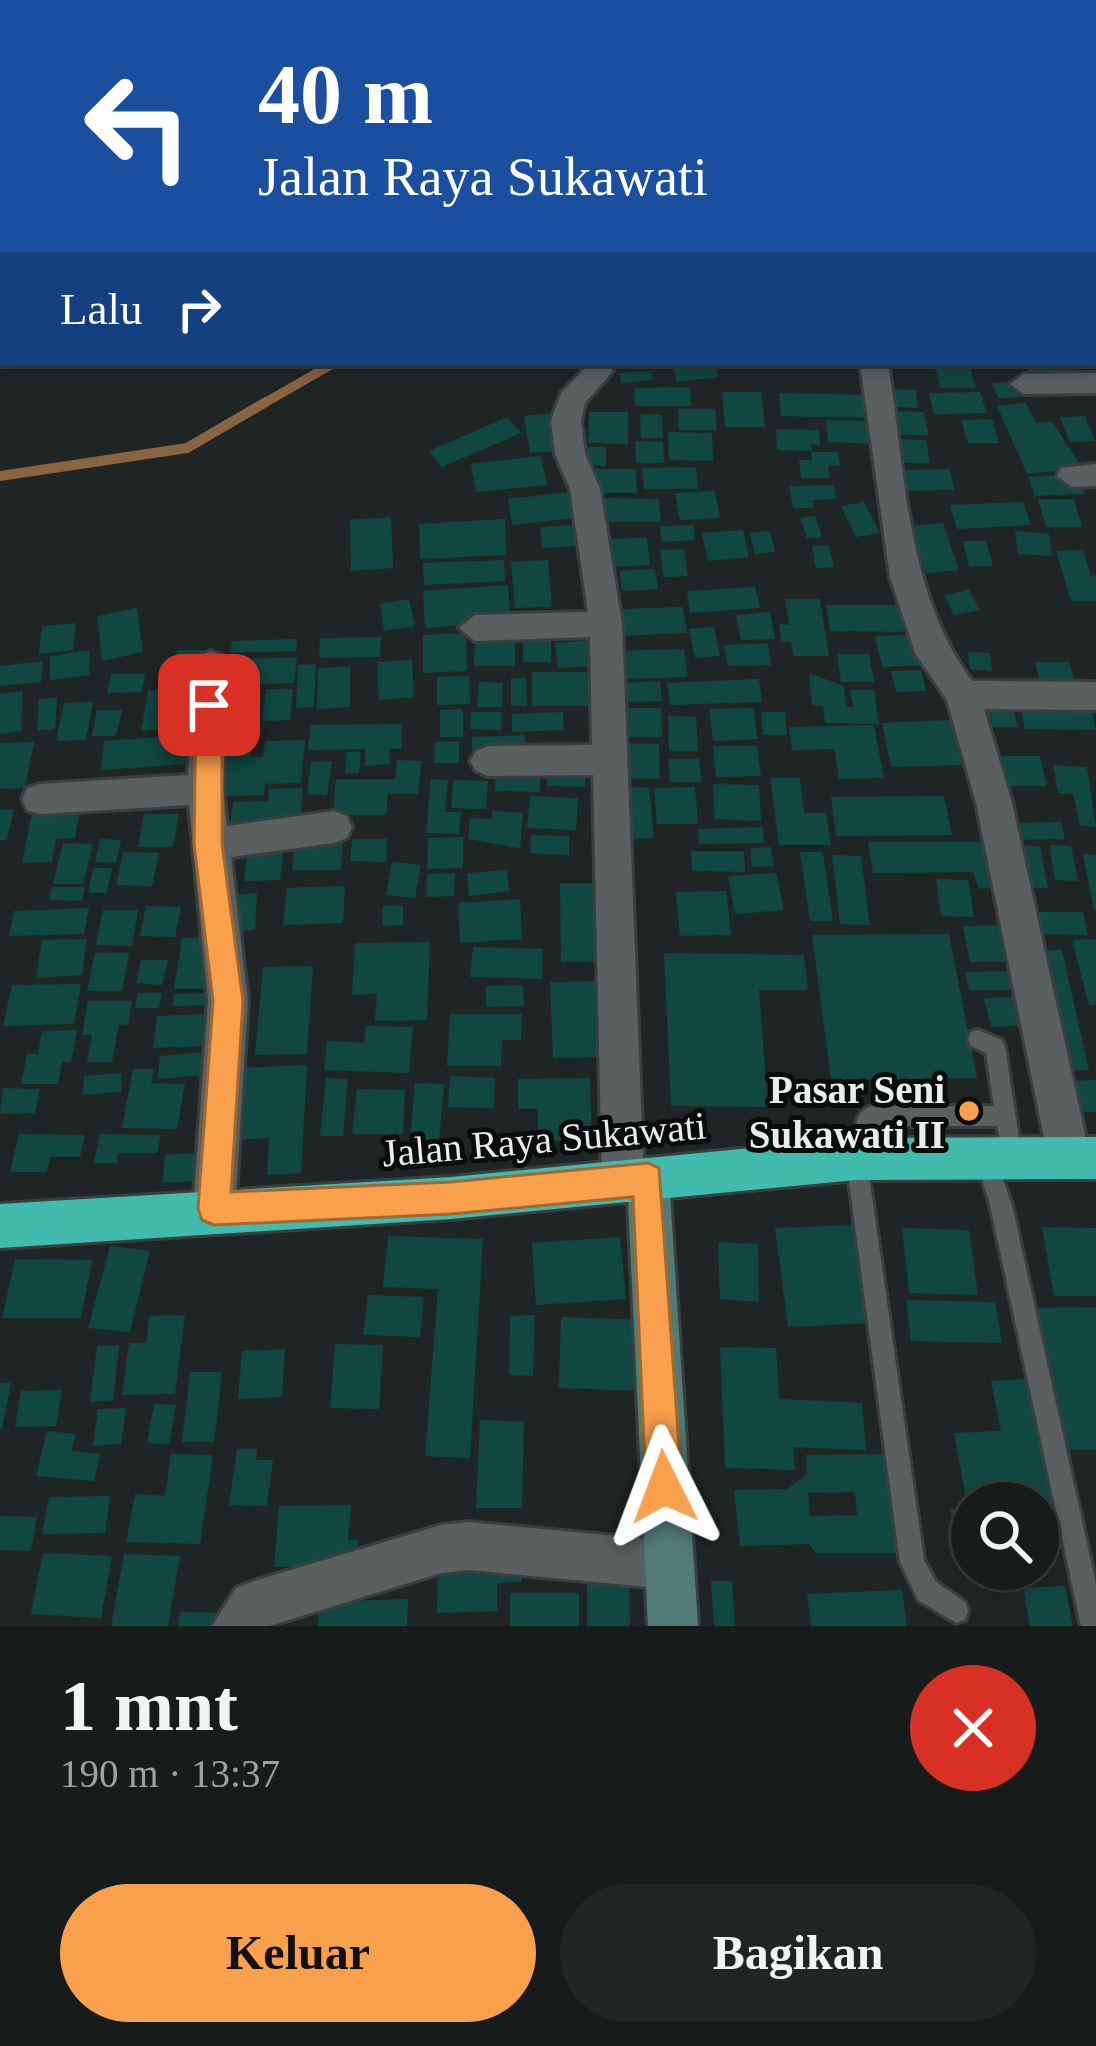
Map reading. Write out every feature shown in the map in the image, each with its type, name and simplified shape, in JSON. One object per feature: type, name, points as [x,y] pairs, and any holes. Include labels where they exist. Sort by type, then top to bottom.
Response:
[{"type":"highway","name":"Jalan Raya Sukawati","points":[[2,1235],[214,1209],[451,1198],[863,1159],[1083,1157]]},
{"type":"street","points":[[874,366],[906,578],[932,653],[962,695],[1083,1157]]},
{"type":"street","points":[[599,371],[571,400],[566,421],[588,506],[606,624],[635,1180],[673,1626]]},
{"type":"street","points":[[1024,384],[1096,383]]},
{"type":"street","points":[[475,628],[606,624]]},
{"type":"street","points":[[211,664],[205,789],[228,1001],[214,1209]]},
{"type":"street","points":[[962,695],[1096,696]]},
{"type":"street","points":[[488,761],[610,760]]},
{"type":"street","points":[[40,799],[205,789]]},
{"type":"street","points":[[208,844],[334,827]]},
{"type":"street","points":[[237,1626],[254,1606],[441,1549],[469,1546],[669,1564]]},
{"type":"lane","points":[[978,1039],[995,1047],[1004,1116],[1001,1205],[1093,1626]]},
{"type":"lane","points":[[956,1611],[927,1592],[912,1562],[863,1159],[865,1125],[871,1116],[1004,1116]]},
{"type":"building","points":[[672,366],[715,366],[719,377],[677,382]]},
{"type":"building","points":[[935,366],[970,366],[976,388],[940,388]]},
{"type":"building","points":[[1027,366],[1070,366],[1075,377],[1032,379]]},
{"type":"building","points":[[651,371],[653,380],[621,383],[619,373]]},
{"type":"building","points":[[1016,382],[1022,397],[998,398],[992,383]]},
{"type":"building","points":[[690,387],[691,406],[635,406],[634,388]]},
{"type":"building","points":[[894,389],[916,390],[918,408],[896,407]]},
{"type":"building","points":[[722,392],[761,392],[765,427],[725,427]]},
{"type":"building","points":[[980,392],[987,413],[934,414],[929,393]]},
{"type":"building","points":[[779,393],[866,395],[870,418],[781,416]]},
{"type":"building","points":[[1026,403],[1036,423],[1052,422],[1082,468],[1027,474],[997,406]]},
{"type":"building","points":[[678,409],[715,409],[717,430],[679,430]]},
{"type":"building","points":[[895,411],[924,412],[929,435],[899,435]]},
{"type":"building","points":[[589,412],[628,412],[628,444],[588,443]]},
{"type":"building","points":[[555,413],[561,451],[530,453],[524,416]]},
{"type":"building","points":[[640,414],[662,415],[663,438],[641,438]]},
{"type":"building","points":[[1085,416],[1095,441],[1070,442],[1060,417]]},
{"type":"building","points":[[507,417],[521,433],[442,467],[429,451]]},
{"type":"building","points":[[992,419],[999,443],[968,443],[961,420]]},
{"type":"building","points":[[826,420],[876,421],[879,444],[828,442]]},
{"type":"building","points":[[776,429],[819,430],[820,445],[811,444],[812,451],[777,450]]},
{"type":"building","points":[[668,432],[712,433],[713,461],[669,460]]},
{"type":"building","points":[[900,439],[926,440],[930,463],[905,463]]},
{"type":"building","points":[[635,441],[663,442],[664,463],[636,463]]},
{"type":"building","points":[[587,447],[606,447],[606,466],[587,465]]},
{"type":"building","points":[[811,452],[838,452],[840,466],[828,466],[830,478],[801,478],[799,460],[812,460]]},
{"type":"building","points":[[541,456],[547,485],[476,492],[471,464]]},
{"type":"building","points":[[696,467],[698,489],[644,489],[642,468]]},
{"type":"building","points":[[596,469],[636,469],[637,493],[596,493]]},
{"type":"building","points":[[949,469],[955,490],[902,491],[898,470]]},
{"type":"building","points":[[1059,475],[1062,483],[1080,482],[1085,494],[1035,496],[1028,477]]},
{"type":"building","points":[[834,485],[836,499],[812,500],[814,508],[793,508],[789,486]]},
{"type":"building","points":[[578,491],[583,517],[512,525],[508,499]]},
{"type":"building","points":[[715,491],[720,518],[680,520],[675,493]]},
{"type":"building","points":[[597,498],[659,499],[661,522],[598,522]]},
{"type":"building","points":[[1038,499],[1074,499],[1082,527],[1046,527]]},
{"type":"building","points":[[864,502],[880,533],[856,537],[841,506]]},
{"type":"building","points":[[1023,502],[1031,525],[957,529],[950,505]]},
{"type":"building","points":[[815,516],[822,537],[807,538],[800,518]]},
{"type":"building","points":[[391,517],[393,568],[351,571],[350,520]]},
{"type":"building","points":[[505,519],[506,555],[420,559],[419,524]]},
{"type":"building","points":[[943,523],[959,570],[926,573],[910,526]]},
{"type":"building","points":[[575,525],[577,546],[542,548],[540,527]]},
{"type":"building","points":[[693,525],[695,540],[662,542],[660,526]]},
{"type":"building","points":[[743,530],[749,557],[708,561],[702,533]]},
{"type":"building","points":[[770,531],[775,552],[755,554],[750,533]]},
{"type":"building","points":[[1015,531],[1049,534],[1052,556],[1018,554]]},
{"type":"building","points":[[647,538],[650,565],[609,567],[606,539]]},
{"type":"building","points":[[963,541],[986,541],[993,566],[969,566]]},
{"type":"building","points":[[829,545],[834,567],[816,568],[812,546]]},
{"type":"building","points":[[684,549],[688,576],[664,577],[660,550]]},
{"type":"building","points":[[1083,550],[1091,576],[1096,575],[1096,601],[1071,601],[1056,551]]},
{"type":"building","points":[[504,560],[505,581],[424,585],[423,563]]},
{"type":"building","points":[[548,560],[552,607],[515,608],[511,562]]},
{"type":"building","points":[[655,569],[658,589],[622,591],[619,571]]},
{"type":"building","points":[[508,585],[511,622],[425,628],[423,591]]},
{"type":"building","points":[[755,587],[760,608],[690,613],[687,591]]},
{"type":"building","points":[[969,590],[980,610],[954,615],[944,595]]},
{"type":"building","points":[[409,599],[415,626],[384,631],[380,604]]},
{"type":"building","points":[[785,599],[820,599],[829,656],[793,656],[791,642],[781,642],[779,624],[789,625]]},
{"type":"building","points":[[826,605],[899,605],[904,632],[830,631]]},
{"type":"building","points":[[683,607],[687,633],[621,636],[618,609]]},
{"type":"building","points":[[137,608],[143,652],[102,661],[97,616]]},
{"type":"building","points":[[770,612],[775,639],[741,640],[736,615]]},
{"type":"building","points":[[76,623],[73,650],[39,654],[42,626]]},
{"type":"building","points":[[714,627],[720,656],[695,658],[689,629]]},
{"type":"building","points":[[466,633],[467,671],[423,673],[423,635]]},
{"type":"building","points":[[523,634],[551,634],[551,662],[523,662]]},
{"type":"building","points":[[921,634],[929,665],[882,667],[875,636]]},
{"type":"building","points":[[475,635],[515,636],[515,666],[474,666]]},
{"type":"building","points":[[381,637],[380,657],[319,658],[320,638]]},
{"type":"building","points":[[297,639],[296,651],[230,653],[232,641]]},
{"type":"building","points":[[595,640],[598,666],[558,668],[555,643]]},
{"type":"building","points":[[768,643],[771,665],[728,666],[724,645]]},
{"type":"building","points":[[684,649],[688,677],[622,679],[619,651]]},
{"type":"building","points":[[90,650],[89,675],[50,680],[50,656]]},
{"type":"building","points":[[177,650],[207,650],[203,666],[174,666]]},
{"type":"building","points":[[968,652],[990,653],[992,671],[970,669]]},
{"type":"building","points":[[837,654],[869,654],[874,682],[841,682]]},
{"type":"building","points":[[297,658],[294,683],[225,685],[228,659]]},
{"type":"building","points":[[412,660],[414,697],[379,700],[377,662]]},
{"type":"building","points":[[43,661],[41,682],[0,686],[0,666]]},
{"type":"building","points":[[1035,662],[1069,662],[1076,687],[1041,687]]},
{"type":"building","points":[[316,664],[314,707],[296,708],[298,665]]},
{"type":"building","points":[[350,666],[350,707],[317,709],[318,668]]},
{"type":"building","points":[[921,670],[926,691],[896,692],[891,671]]},
{"type":"building","points":[[532,672],[595,672],[596,706],[532,706]]},
{"type":"building","points":[[809,673],[844,686],[846,707],[853,707],[850,690],[874,690],[879,724],[825,723],[823,706],[812,705]]},
{"type":"building","points":[[111,674],[145,674],[142,692],[107,693]]},
{"type":"building","points":[[469,676],[470,704],[437,705],[437,677]]},
{"type":"building","points":[[511,678],[526,678],[527,706],[511,706]]},
{"type":"building","points":[[759,679],[762,702],[670,705],[667,683]]},
{"type":"building","points":[[660,681],[662,701],[626,702],[624,683]]},
{"type":"building","points":[[479,682],[503,683],[502,707],[477,707]]},
{"type":"building","points":[[202,688],[196,730],[141,730],[148,690]]},
{"type":"building","points":[[266,689],[293,689],[290,720],[262,721]]},
{"type":"building","points":[[23,691],[21,731],[0,734],[0,694]]},
{"type":"building","points":[[224,693],[256,694],[249,732],[216,730]]},
{"type":"building","points":[[57,698],[55,729],[37,731],[39,699]]},
{"type":"building","points":[[978,700],[1011,700],[1018,727],[984,727]]},
{"type":"building","points":[[1019,700],[1090,701],[1096,730],[1025,729]]},
{"type":"building","points":[[93,702],[86,740],[56,741],[64,703]]},
{"type":"building","points":[[628,708],[661,708],[662,737],[628,737]]},
{"type":"building","points":[[753,708],[758,739],[713,741],[709,709]]},
{"type":"building","points":[[463,709],[463,737],[440,737],[440,710]]},
{"type":"building","points":[[97,710],[122,710],[116,736],[92,736]]},
{"type":"building","points":[[471,712],[502,712],[501,730],[470,729]]},
{"type":"building","points":[[563,712],[564,730],[512,732],[512,714]]},
{"type":"building","points":[[761,712],[785,712],[787,735],[763,735]]},
{"type":"building","points":[[668,716],[696,717],[698,751],[669,751]]},
{"type":"building","points":[[952,720],[962,765],[891,767],[882,723]]},
{"type":"building","points":[[402,724],[401,749],[389,749],[390,764],[365,766],[365,749],[308,750],[311,725]]},
{"type":"building","points":[[874,725],[884,778],[839,779],[834,749],[792,750],[789,727]]},
{"type":"building","points":[[187,735],[185,764],[101,770],[104,741]]},
{"type":"building","points":[[525,735],[526,755],[472,757],[472,737]]},
{"type":"building","points":[[305,740],[301,783],[265,784],[264,795],[221,796],[227,742],[253,742],[251,757],[263,757],[265,741]]},
{"type":"building","points":[[459,741],[459,763],[434,763],[435,742]]},
{"type":"building","points":[[34,742],[25,788],[0,789],[0,743]]},
{"type":"building","points":[[620,743],[659,744],[660,779],[621,778]]},
{"type":"building","points":[[713,746],[757,746],[761,776],[716,777]]},
{"type":"building","points":[[347,752],[361,752],[359,773],[345,774]]},
{"type":"building","points":[[1001,756],[1040,756],[1047,786],[1007,786]]},
{"type":"building","points":[[668,759],[699,759],[702,782],[670,782]]},
{"type":"building","points":[[397,760],[422,761],[418,794],[388,794],[386,815],[333,815],[336,779],[395,779]]},
{"type":"building","points":[[332,761],[327,795],[307,794],[311,762]]},
{"type":"building","points":[[547,763],[585,764],[585,787],[547,786]]},
{"type":"building","points":[[496,764],[540,764],[540,792],[495,791]]},
{"type":"building","points":[[1053,765],[1087,767],[1096,827],[1080,826],[1073,794],[1058,793]]},
{"type":"building","points":[[770,778],[800,778],[804,813],[826,813],[831,845],[779,845]]},
{"type":"building","points":[[431,779],[448,780],[445,812],[461,812],[459,834],[426,833]]},
{"type":"building","points":[[453,780],[488,781],[486,809],[451,808]]},
{"type":"building","points":[[713,784],[759,785],[761,821],[715,819]]},
{"type":"building","points":[[649,787],[654,838],[623,839],[619,788]]},
{"type":"building","points":[[695,787],[698,824],[657,824],[654,788]]},
{"type":"building","points":[[303,788],[300,823],[230,824],[233,802],[268,801],[269,789]]},
{"type":"building","points":[[530,796],[578,798],[576,830],[527,828]]},
{"type":"building","points":[[944,796],[952,835],[836,836],[831,797]]},
{"type":"building","points":[[14,809],[7,840],[0,840],[0,810]]},
{"type":"building","points":[[80,811],[75,838],[56,839],[52,862],[22,863],[32,812]]},
{"type":"building","points":[[492,811],[523,813],[520,848],[468,839],[470,818],[492,819]]},
{"type":"building","points":[[144,814],[179,814],[173,847],[138,847]]},
{"type":"building","points":[[1061,822],[1065,839],[1014,840],[1010,823]]},
{"type":"building","points":[[763,827],[764,843],[699,844],[698,829]]},
{"type":"building","points":[[531,835],[569,836],[569,855],[530,853]]},
{"type":"building","points":[[463,837],[463,868],[427,869],[428,838]]},
{"type":"building","points":[[100,839],[121,840],[116,863],[95,862]]},
{"type":"building","points":[[352,839],[387,839],[386,862],[350,861]]},
{"type":"building","points":[[295,842],[343,842],[341,870],[292,870]]},
{"type":"building","points":[[868,842],[995,842],[1005,885],[979,889],[973,872],[873,873]]},
{"type":"building","points":[[63,843],[93,844],[83,884],[53,884]]},
{"type":"building","points":[[248,845],[284,845],[280,880],[244,881]]},
{"type":"building","points":[[1013,845],[1040,846],[1048,888],[1021,887]]},
{"type":"building","points":[[1049,845],[1071,846],[1078,881],[1055,880]]},
{"type":"building","points":[[771,847],[774,866],[752,867],[750,848]]},
{"type":"building","points":[[691,851],[744,851],[745,872],[692,871]]},
{"type":"building","points":[[123,852],[159,853],[152,886],[116,885]]},
{"type":"building","points":[[800,852],[823,852],[833,921],[810,921]]},
{"type":"building","points":[[1083,854],[1096,855],[1096,910],[1094,910]]},
{"type":"building","points":[[832,855],[861,856],[870,925],[840,924]]},
{"type":"building","points":[[392,862],[421,865],[415,898],[386,895]]},
{"type":"building","points":[[93,868],[112,868],[107,893],[88,893]]},
{"type":"building","points":[[507,870],[509,891],[469,896],[467,873]]},
{"type":"building","points":[[455,873],[454,896],[426,897],[427,874]]},
{"type":"building","points":[[776,873],[784,910],[735,914],[728,876]]},
{"type":"building","points":[[936,879],[968,880],[974,917],[941,916]]},
{"type":"building","points":[[560,883],[606,883],[609,961],[561,962]]},
{"type":"building","points":[[345,886],[343,923],[283,925],[287,888]]},
{"type":"building","points":[[52,887],[85,887],[82,901],[49,900]]},
{"type":"building","points":[[726,891],[731,935],[680,936],[676,892]]},
{"type":"building","points":[[257,893],[255,930],[222,932],[225,895]]},
{"type":"building","points":[[520,899],[522,939],[460,943],[458,903]]},
{"type":"building","points":[[403,905],[403,925],[382,926],[383,906]]},
{"type":"building","points":[[146,906],[181,907],[175,937],[140,936]]},
{"type":"building","points":[[89,908],[84,934],[9,936],[14,911]]},
{"type":"building","points":[[103,910],[138,910],[132,946],[96,945]]},
{"type":"building","points":[[1032,912],[1083,912],[1088,935],[1037,934]]},
{"type":"building","points":[[1008,925],[1016,962],[970,962],[963,926]]},
{"type":"building","points":[[949,934],[977,1078],[831,1080],[812,935]]},
{"type":"building","points":[[213,937],[212,989],[174,989],[182,938]]},
{"type":"building","points":[[87,939],[82,975],[36,978],[42,940]]},
{"type":"building","points":[[1096,939],[1096,1005],[1089,1005],[1072,940]]},
{"type":"building","points":[[430,942],[427,1020],[375,1021],[377,994],[352,995],[355,943]]},
{"type":"building","points":[[473,947],[543,949],[542,979],[470,977]]},
{"type":"building","points":[[1038,950],[1062,950],[1089,1070],[1064,1070]]},
{"type":"building","points":[[95,953],[129,953],[122,991],[87,991]]},
{"type":"building","points":[[664,953],[804,955],[808,990],[759,990],[768,1107],[671,1106]]},
{"type":"building","points":[[141,960],[168,960],[162,985],[136,983]]},
{"type":"building","points":[[313,966],[307,1054],[255,1055],[263,967]]},
{"type":"building","points":[[1013,971],[1017,990],[969,990],[965,972]]},
{"type":"building","points":[[601,981],[605,1057],[553,1058],[550,982]]},
{"type":"building","points":[[81,984],[74,1024],[3,1026],[12,985]]},
{"type":"building","points":[[523,985],[524,1006],[486,1007],[486,986]]},
{"type":"building","points":[[138,993],[162,993],[159,1008],[135,1008]]},
{"type":"building","points":[[207,993],[206,1005],[173,1006],[174,994]]},
{"type":"building","points":[[1030,996],[1038,1025],[991,1027],[984,998]]},
{"type":"building","points":[[88,1001],[132,1001],[128,1025],[119,1024],[112,1062],[87,1062],[92,1035],[82,1035]]},
{"type":"building","points":[[212,1014],[209,1046],[153,1048],[157,1016]]},
{"type":"building","points":[[450,1014],[522,1014],[521,1040],[502,1040],[501,1066],[447,1066]]},
{"type":"building","points":[[366,1026],[413,1027],[409,1073],[324,1070],[327,1041],[364,1043]]},
{"type":"building","points":[[77,1030],[71,1062],[62,1062],[58,1084],[21,1084],[27,1054],[38,1054],[42,1031]]},
{"type":"building","points":[[206,1052],[204,1075],[158,1079],[160,1056]]},
{"type":"building","points":[[307,1065],[301,1173],[267,1175],[269,1138],[234,1140],[240,1068]]},
{"type":"building","points":[[133,1069],[154,1069],[151,1083],[185,1084],[177,1129],[122,1128]]},
{"type":"building","points":[[122,1073],[121,1092],[82,1095],[84,1076]]},
{"type":"building","points":[[450,1076],[495,1078],[494,1108],[448,1107]]},
{"type":"building","points":[[326,1078],[348,1079],[343,1136],[320,1136]]},
{"type":"building","points":[[590,1078],[592,1140],[538,1141],[538,1109],[518,1109],[518,1079]]},
{"type":"building","points":[[1096,1080],[1096,1112],[1078,1112],[1070,1081]]},
{"type":"building","points":[[415,1083],[444,1084],[439,1141],[410,1140]]},
{"type":"building","points":[[3,1088],[40,1089],[35,1113],[0,1114]]},
{"type":"building","points":[[357,1089],[405,1090],[403,1134],[352,1134]]},
{"type":"building","points":[[19,1134],[85,1135],[80,1157],[50,1157],[47,1172],[10,1172]]},
{"type":"building","points":[[100,1134],[161,1135],[157,1153],[118,1153],[117,1163],[94,1163]]},
{"type":"building","points":[[195,1153],[193,1181],[162,1183],[165,1155]]},
{"type":"building","points":[[855,1225],[871,1323],[788,1327],[775,1228]]},
{"type":"building","points":[[1042,1227],[1096,1228],[1096,1296],[1054,1296]]},
{"type":"building","points":[[902,1228],[969,1230],[978,1295],[909,1293]]},
{"type":"building","points":[[388,1236],[483,1239],[470,1458],[425,1456],[438,1289],[383,1287]]},
{"type":"building","points":[[620,1237],[626,1299],[536,1305],[532,1243]]},
{"type":"building","points":[[718,1242],[758,1244],[759,1302],[720,1299]]},
{"type":"building","points":[[110,1246],[150,1251],[130,1332],[88,1328]]},
{"type":"building","points":[[15,1259],[92,1260],[81,1318],[2,1318]]},
{"type":"building","points":[[368,1295],[424,1297],[420,1337],[363,1335]]},
{"type":"building","points":[[906,1300],[995,1302],[1002,1343],[911,1341]]},
{"type":"building","points":[[1096,1307],[1096,1450],[1061,1450],[1033,1308]]},
{"type":"building","points":[[185,1315],[175,1394],[122,1395],[129,1343],[146,1343],[149,1316]]},
{"type":"building","points":[[535,1315],[533,1376],[509,1375],[510,1316]]},
{"type":"building","points":[[561,1317],[643,1320],[644,1391],[559,1388]]},
{"type":"building","points":[[335,1344],[383,1345],[379,1409],[330,1408]]},
{"type":"building","points":[[119,1345],[113,1400],[90,1402],[97,1346]]},
{"type":"building","points":[[720,1347],[776,1348],[779,1399],[862,1403],[866,1450],[793,1447],[795,1470],[725,1468]]},
{"type":"building","points":[[285,1349],[282,1397],[238,1399],[242,1351]]},
{"type":"building","points":[[190,1372],[222,1372],[214,1442],[182,1442]]},
{"type":"building","points":[[1032,1379],[1054,1482],[963,1482],[954,1433],[1001,1431],[991,1381]]},
{"type":"building","points":[[0,1383],[11,1383],[2,1429],[0,1429]]},
{"type":"building","points":[[62,1390],[56,1426],[15,1427],[21,1391]]},
{"type":"building","points":[[154,1404],[176,1405],[169,1444],[147,1443]]},
{"type":"building","points":[[126,1408],[121,1444],[93,1446],[98,1409]]},
{"type":"building","points":[[480,1420],[524,1422],[522,1508],[476,1508]]},
{"type":"building","points":[[47,1431],[76,1434],[71,1451],[100,1454],[94,1481],[36,1476]]},
{"type":"building","points":[[237,1449],[257,1449],[256,1460],[273,1460],[267,1506],[229,1505]]},
{"type":"building","points":[[171,1454],[213,1455],[200,1544],[126,1542],[135,1494],[165,1496]]},
{"type":"building","points":[[887,1454],[900,1553],[816,1553],[809,1544],[740,1546],[734,1490],[788,1489],[807,1474],[806,1455]],"holes":[[[855,1492],[857,1515],[810,1516],[808,1493]]]},
{"type":"building","points":[[110,1496],[105,1533],[42,1534],[49,1497]]},
{"type":"building","points":[[351,1505],[348,1540],[358,1540],[356,1566],[274,1567],[279,1506]]},
{"type":"building","points":[[0,1516],[37,1517],[31,1551],[0,1550]]},
{"type":"building","points":[[43,1553],[112,1556],[101,1618],[31,1614]]},
{"type":"building","points":[[124,1554],[180,1556],[168,1626],[111,1626]]},
{"type":"building","points":[[521,1560],[521,1582],[497,1583],[497,1611],[437,1613],[438,1561]]},
{"type":"building","points":[[587,1578],[629,1579],[630,1626],[587,1626]]},
{"type":"building","points":[[711,1581],[732,1581],[735,1626],[714,1626]]},
{"type":"building","points":[[1065,1586],[1073,1626],[1030,1626],[1023,1590],[1059,1590]]},
{"type":"building","points":[[902,1590],[907,1626],[811,1626],[807,1594]]},
{"type":"building","points":[[510,1593],[579,1593],[579,1626],[510,1626]]},
{"type":"building","points":[[408,1599],[407,1626],[318,1626],[319,1602]]},
{"type":"building","points":[[180,1612],[223,1613],[221,1626],[178,1626]]},
{"type":"waterway","points":[[261,405],[329,366]]},
{"type":"waterway","points":[[0,476],[187,448],[266,402]]},
{"type":"place","name":"Pasar Seni Sukawati II","points":[[969,1111]]},
{"type":"route","points":[[209,705],[208,844],[228,1001],[214,1209],[451,1198],[648,1179],[664,1487]]}]
